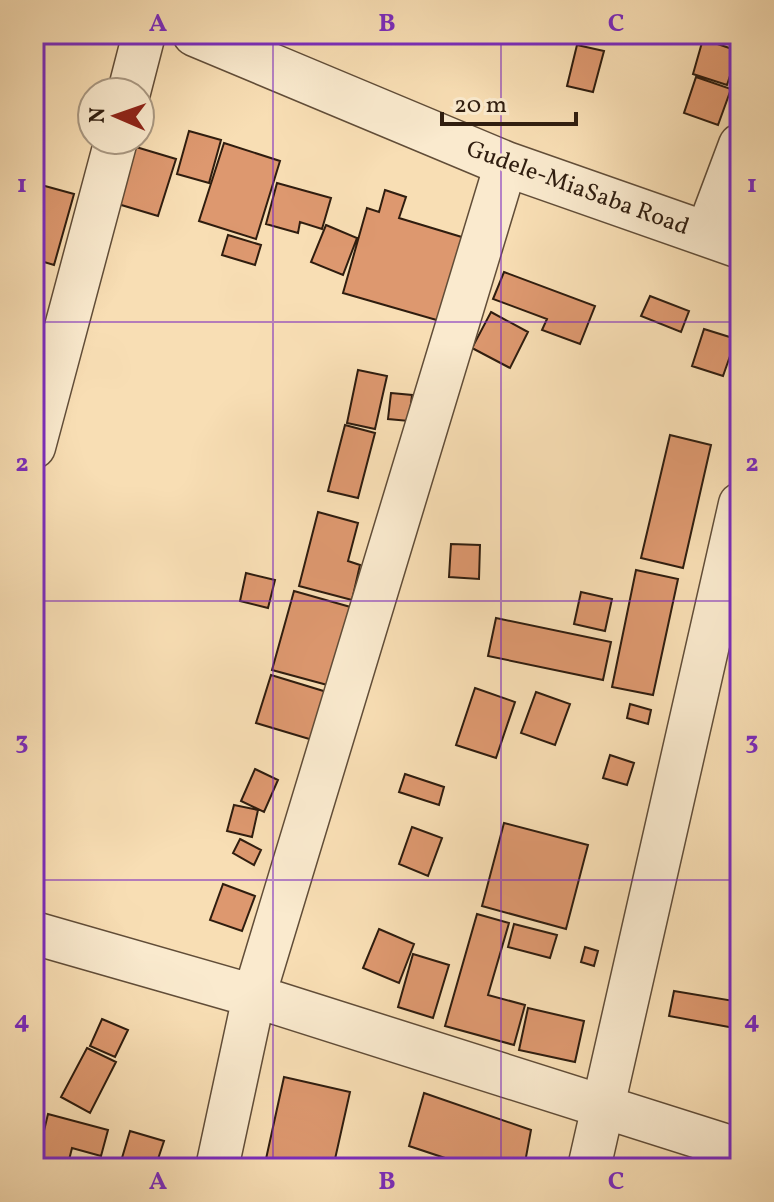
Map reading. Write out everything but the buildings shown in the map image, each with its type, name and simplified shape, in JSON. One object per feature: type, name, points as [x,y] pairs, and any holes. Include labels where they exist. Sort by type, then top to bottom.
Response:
[{"type":"street","points":[[133,76],[144,34]]},
{"type":"street","name":"Gudele-MiaSaba Road","points":[[195,34],[506,164],[724,239]]},
{"type":"street","points":[[724,239],[740,145]]},
{"type":"street","points":[[34,447],[112,156]]},
{"type":"street","points":[[217,1168],[254,996],[506,164]]},
{"type":"street","points":[[589,1168],[740,504]]},
{"type":"street","points":[[34,933],[254,996],[740,1150]]}]
